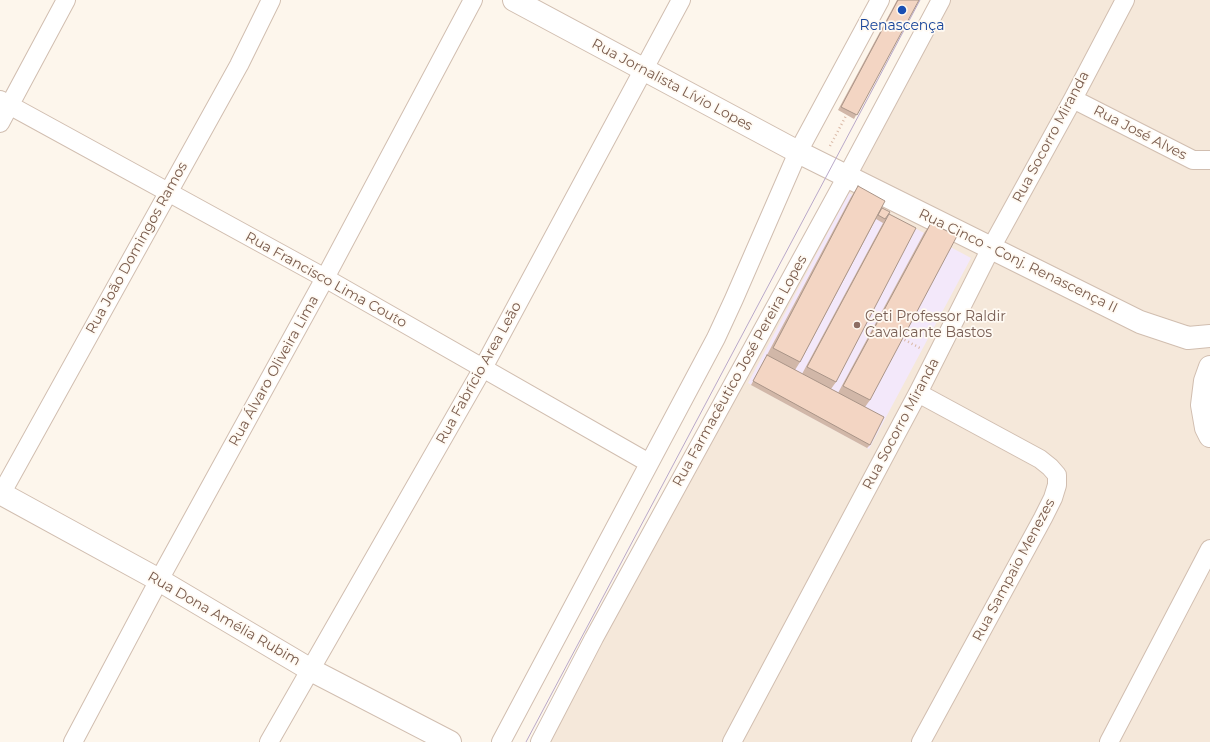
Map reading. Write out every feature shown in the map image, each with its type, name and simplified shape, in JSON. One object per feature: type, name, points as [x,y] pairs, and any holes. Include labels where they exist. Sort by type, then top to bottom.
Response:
[{"type":"street","points":[[0,123],[5,103],[66,0]]},
{"type":"street","name":"Rua João Domingos Ramos","points":[[0,494],[239,65],[271,0]]},
{"type":"street","name":"Rua Álvaro Oliveira Lima","points":[[73,742],[159,580],[325,278],[472,0]]},
{"type":"street","name":"Rua Jornalista Lívio Lopes","points":[[514,0],[643,70],[833,169]]},
{"type":"street","name":"Rua Fabrício Area Leão","points":[[270,742],[483,368],[681,0]]},
{"type":"street","points":[[501,742],[716,338],[798,152],[880,0]]},
{"type":"street","name":"Rua Farmacêutico José Pereira Lopes","points":[[540,742],[833,169],[941,0]]},
{"type":"street","name":"Rua Socorro Miranda","points":[[732,742],[918,393],[991,248],[1073,99],[1124,0]]},
{"type":"street","name":"Rua José Alves","points":[[1073,99],[1193,160],[1210,160]]},
{"type":"street","name":"Rua Francisco Lima Couto","points":[[5,103],[325,278],[649,463]]},
{"type":"street","name":"Rua Cinco - Conj. Renascença II","points":[[833,169],[1140,322],[1188,338],[1210,336]]},
{"type":"street","points":[[1210,367],[1204,381],[1202,405],[1206,428],[1210,436]]},
{"type":"street","name":"Rua Sampaio Menezes","points":[[918,393],[1040,459],[1057,475],[1057,485],[1053,498],[1043,518],[921,742]]},
{"type":"street","name":"Rua Dona Amélia Rubim","points":[[0,494],[159,580],[311,670],[450,742]]},
{"type":"street","points":[[1108,742],[1210,551]]},
{"type":"path","points":[[833,169],[847,114]]},
{"type":"shaded area","points":[[941,0],[1210,0],[1210,742],[540,742]]},
{"type":"shaded area","name":"Ceti Professor Raldir Cavalcante Bastos","points":[[849,193],[971,258],[869,449],[748,383]]},
{"type":"building","points":[[898,0],[919,0],[857,115],[841,107]]},
{"type":"building","points":[[858,186],[885,201],[800,362],[773,348]]},
{"type":"building","points":[[882,208],[890,212],[885,219],[878,215]]},
{"type":"building","points":[[889,214],[916,228],[836,382],[807,367]]},
{"type":"building","points":[[931,223],[957,236],[870,400],[843,386]]},
{"type":"building","points":[[767,355],[884,417],[870,445],[753,381]]},
{"type":"tram line","points":[[526,742],[920,0]]},
{"type":"place","name":"Renascença","points":[[902,10]]},
{"type":"place","name":"Ceti Professor Raldir Cavalcante Bastos","points":[[857,325]]}]
